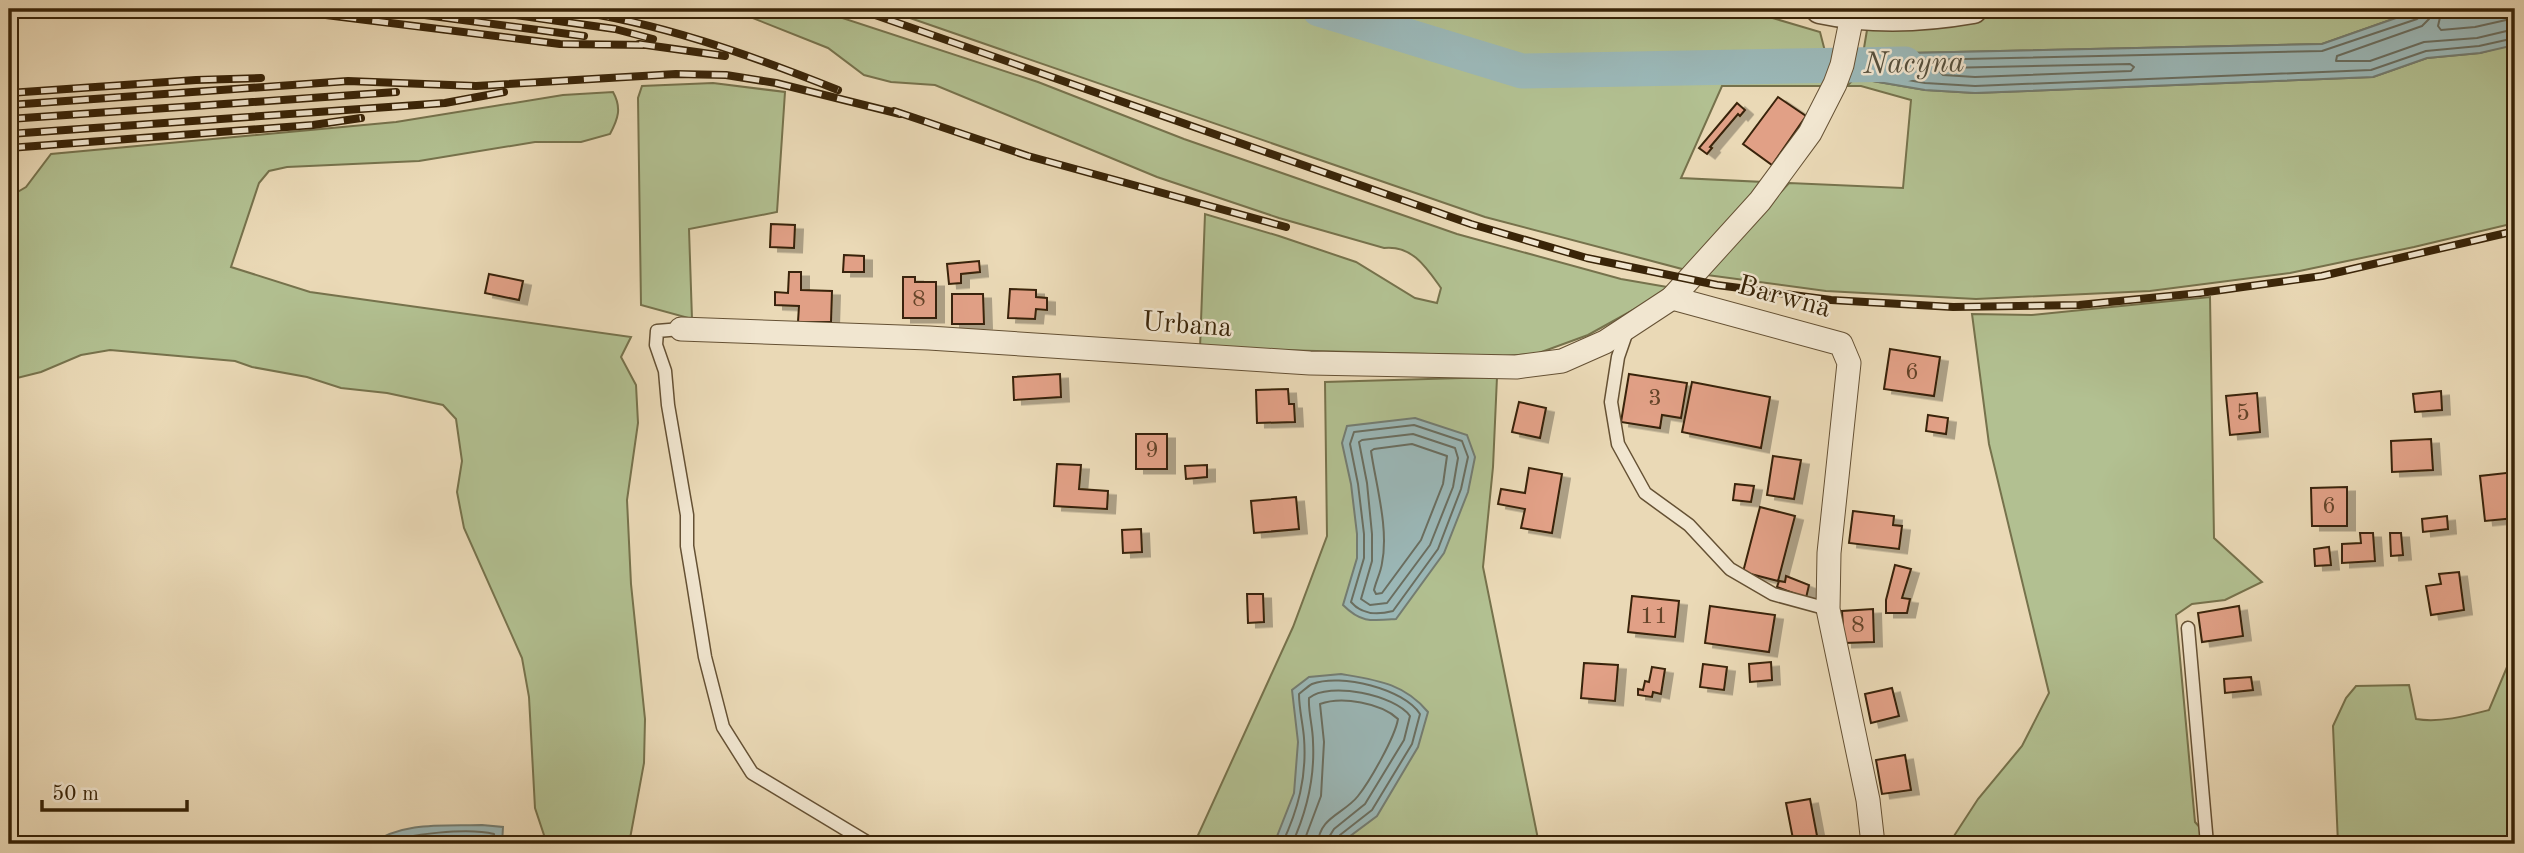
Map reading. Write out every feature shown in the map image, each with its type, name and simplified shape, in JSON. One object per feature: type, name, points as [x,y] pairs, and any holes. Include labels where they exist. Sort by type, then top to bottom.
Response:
[{"type":"street","points":[[1820,9],[1852,16],[1904,17],[1973,9]]},
{"type":"street","name":"Barwna","points":[[1852,16],[1835,84],[1810,133],[1760,201],[1672,298],[1841,344],[1849,363],[1829,553],[1828,609],[1868,800],[1873,844]]},
{"type":"street","name":"Urbana","points":[[681,330],[929,338],[1310,363],[1516,367],[1562,361],[1605,342],[1672,298]]},
{"type":"lane","points":[[1628,327],[1618,358],[1611,402],[1618,444],[1645,493],[1689,525],[1730,569],[1773,594],[1828,609]]},
{"type":"lane","points":[[681,330],[657,331],[656,345],[665,371],[668,405],[687,515],[687,546],[705,657],[723,727],[752,773],[870,844]]},
{"type":"lane","points":[[2188,628],[2207,844]]},
{"type":"green space","points":[[730,9],[815,9],[1038,82],[1184,139],[1457,234],[1621,279],[1673,288],[1588,335],[1536,354],[1503,356],[1200,348],[1205,214],[1356,262],[1415,298],[1437,303],[1441,288],[1417,259],[1403,250],[1384,248],[1279,218],[1157,177],[935,85],[891,82],[864,75],[828,48]]},
{"type":"green space","points":[[884,9],[1296,9],[1519,77],[1824,70],[1825,86],[1722,86],[1681,178],[1763,182],[1686,270],[1485,217]]},
{"type":"green space","points":[[1340,9],[1742,9],[1820,32],[1827,59],[1523,64]]},
{"type":"green space","points":[[2036,9],[2431,9],[2413,12],[2322,44],[1863,54],[1867,30]]},
{"type":"green space","points":[[2513,44],[2515,223],[2290,273],[2150,291],[1976,299],[1826,291],[1707,275],[1789,183],[1903,188],[1911,100],[1861,86],[1847,86],[1855,78],[1925,90],[1975,93],[2373,77],[2427,58],[2480,53]]},
{"type":"green space","points":[[713,83],[785,92],[777,212],[689,229],[692,319],[641,305],[638,98],[642,86]]},
{"type":"green space","points":[[613,92],[618,113],[610,134],[581,142],[535,142],[419,161],[287,167],[269,171],[259,183],[231,267],[310,292],[631,337],[621,357],[636,385],[638,423],[627,500],[631,584],[645,719],[644,763],[629,844],[547,844],[535,808],[529,697],[522,658],[464,528],[457,492],[462,461],[456,419],[443,405],[387,393],[341,388],[307,377],[252,367],[235,361],[110,350],[81,355],[41,372],[9,380],[9,197],[26,187],[51,154],[396,122],[563,95]]},
{"type":"green space","points":[[2210,297],[2214,538],[2262,582],[2225,600],[2192,604],[2176,615],[2195,822],[2203,831],[2198,844],[1954,844],[1952,839],[1978,799],[2022,746],[2049,693],[1989,444],[1972,314],[2032,315]]},
{"type":"green space","points":[[1497,377],[1493,467],[1483,567],[1539,844],[1194,844],[1293,627],[1327,536],[1325,382]]},
{"type":"green space","points":[[2515,648],[2515,844],[2338,844],[2333,726],[2346,698],[2356,686],[2409,685],[2416,719],[2444,719],[2489,710]]},
{"type":"water","points":[[2431,9],[2515,9],[2515,45],[2480,53],[2427,58],[2373,77],[1975,93],[1925,90],[1855,78],[1863,54],[2322,44],[2413,12]]},
{"type":"water","points":[[1415,418],[1467,435],[1475,457],[1468,492],[1444,553],[1396,619],[1367,620],[1355,615],[1343,605],[1357,558],[1357,534],[1351,484],[1342,443],[1347,426]]},
{"type":"water","points":[[1341,674],[1389,684],[1419,702],[1428,712],[1418,747],[1377,816],[1343,844],[1274,844],[1294,793],[1298,742],[1292,690],[1309,677]]},
{"type":"water","points":[[482,825],[503,827],[502,844],[371,844],[397,831],[410,828]]},
{"type":"building","points":[[1778,97],[1806,116],[1772,165],[1743,144]]},
{"type":"building","points":[[1737,103],[1745,110],[1740,116],[1738,114],[1707,154],[1699,148]]},
{"type":"building","points":[[771,224],[795,225],[794,248],[770,247]]},
{"type":"building","points":[[844,255],[864,256],[864,272],[843,272]]},
{"type":"building","points":[[979,261],[980,272],[961,274],[961,283],[949,284],[947,264]]},
{"type":"building","points":[[789,272],[801,272],[801,290],[832,291],[831,322],[798,322],[799,306],[775,305],[775,292],[788,293]]},
{"type":"building","points":[[489,274],[523,281],[519,300],[485,293]]},
{"type":"building","points":[[903,277],[915,277],[915,282],[936,282],[936,318],[903,318]]},
{"type":"building","points":[[1010,289],[1036,290],[1036,297],[1047,298],[1047,310],[1036,309],[1035,319],[1008,318]]},
{"type":"building","points":[[952,294],[983,294],[984,324],[952,324]]},
{"type":"building","points":[[1890,349],[1940,357],[1934,396],[1884,389]]},
{"type":"building","points":[[1060,374],[1061,397],[1014,400],[1013,377]]},
{"type":"building","points":[[1629,374],[1687,383],[1681,418],[1662,415],[1660,428],[1621,422]]},
{"type":"building","points":[[1692,382],[1770,397],[1761,448],[1682,432]]},
{"type":"building","points":[[1288,389],[1289,404],[1294,404],[1295,422],[1257,423],[1256,390]]},
{"type":"building","points":[[2441,391],[2442,410],[2415,412],[2413,394]]},
{"type":"building","points":[[2257,393],[2260,432],[2230,435],[2226,396]]},
{"type":"building","points":[[1519,402],[1546,408],[1540,438],[1512,432]]},
{"type":"building","points":[[1928,415],[1948,418],[1946,434],[1926,431]]},
{"type":"building","points":[[1136,434],[1167,434],[1167,469],[1136,469]]},
{"type":"building","points":[[2431,439],[2433,470],[2392,472],[2391,441]]},
{"type":"building","points":[[1773,456],[1801,460],[1794,499],[1767,495]]},
{"type":"building","points":[[1057,464],[1081,465],[1079,489],[1108,491],[1107,509],[1054,506]]},
{"type":"building","points":[[1207,465],[1207,477],[1186,479],[1185,466]]},
{"type":"building","points":[[1529,468],[1562,474],[1552,533],[1521,528],[1525,509],[1498,504],[1501,489],[1525,493]]},
{"type":"building","points":[[2515,472],[2515,518],[2485,521],[2480,476]]},
{"type":"building","points":[[1735,484],[1754,486],[1751,502],[1733,500]]},
{"type":"building","points":[[2347,487],[2347,526],[2312,526],[2311,488]]},
{"type":"building","points":[[1296,497],[1299,529],[1254,533],[1251,501]]},
{"type":"building","points":[[1760,507],[1795,516],[1778,581],[1743,572]]},
{"type":"building","points":[[1853,511],[1894,516],[1893,525],[1902,526],[1899,549],[1849,543]]},
{"type":"building","points":[[2447,516],[2448,529],[2423,532],[2422,519]]},
{"type":"building","points":[[1141,529],[1142,552],[1123,553],[1122,530]]},
{"type":"building","points":[[2360,533],[2373,533],[2375,561],[2342,563],[2342,544],[2361,543]]},
{"type":"building","points":[[2390,533],[2401,533],[2403,555],[2391,556]]},
{"type":"building","points":[[2329,547],[2331,565],[2315,566],[2314,549]]},
{"type":"building","points":[[1895,565],[1911,569],[1902,598],[1910,599],[1907,613],[1886,613],[1886,600]]},
{"type":"building","points":[[2459,572],[2464,610],[2431,615],[2426,586],[2441,584],[2439,574]]},
{"type":"building","points":[[1786,576],[1809,585],[1806,598],[1777,587],[1779,581],[1785,582]]},
{"type":"building","points":[[1247,594],[1263,594],[1264,622],[1248,623]]},
{"type":"building","points":[[1632,596],[1679,601],[1675,637],[1628,632]]},
{"type":"building","points":[[1710,606],[1775,615],[1769,652],[1705,643]]},
{"type":"building","points":[[2239,606],[2243,636],[2202,642],[2198,613]]},
{"type":"building","points":[[1873,609],[1874,642],[1844,643],[1842,611]]},
{"type":"building","points":[[1771,662],[1772,680],[1750,682],[1749,664]]},
{"type":"building","points":[[1584,663],[1618,665],[1615,701],[1581,698]]},
{"type":"building","points":[[1703,664],[1727,667],[1724,690],[1700,687]]},
{"type":"building","points":[[1652,667],[1665,669],[1661,694],[1653,692],[1652,697],[1638,695],[1638,689],[1643,690],[1645,681],[1649,682]]},
{"type":"building","points":[[2251,677],[2253,690],[2225,693],[2224,679]]},
{"type":"building","points":[[1892,688],[1899,716],[1871,723],[1865,694]]},
{"type":"building","points":[[1905,755],[1911,790],[1882,794],[1876,760]]},
{"type":"building","points":[[1810,799],[1818,841],[1794,844],[1786,803]]},
{"type":"waterway","name":"Nacyna","points":[[1319,9],[1522,71],[1905,64]]},
{"type":"railway","points":[[277,9],[560,44],[649,45]]},
{"type":"railway","points":[[379,9],[584,36]]},
{"type":"railway","points":[[473,9],[615,29],[653,39]]},
{"type":"railway","points":[[562,9],[668,31],[770,64],[838,90]]},
{"type":"railway","points":[[858,9],[1471,224],[1587,258],[1717,285],[1831,300],[1953,307],[2079,305],[2200,293],[2322,276],[2515,231]]},
{"type":"railway","points":[[639,44],[725,56]]},
{"type":"railway","points":[[9,105],[348,81],[476,86],[676,74],[726,75],[776,83],[900,114]]},
{"type":"railway","points":[[9,93],[261,78]]},
{"type":"railway","points":[[9,119],[396,92]]},
{"type":"railway","points":[[9,134],[445,103],[504,92]]},
{"type":"railway","points":[[894,111],[1028,156],[1286,227]]},
{"type":"railway","points":[[9,148],[313,125],[361,118]]}]
